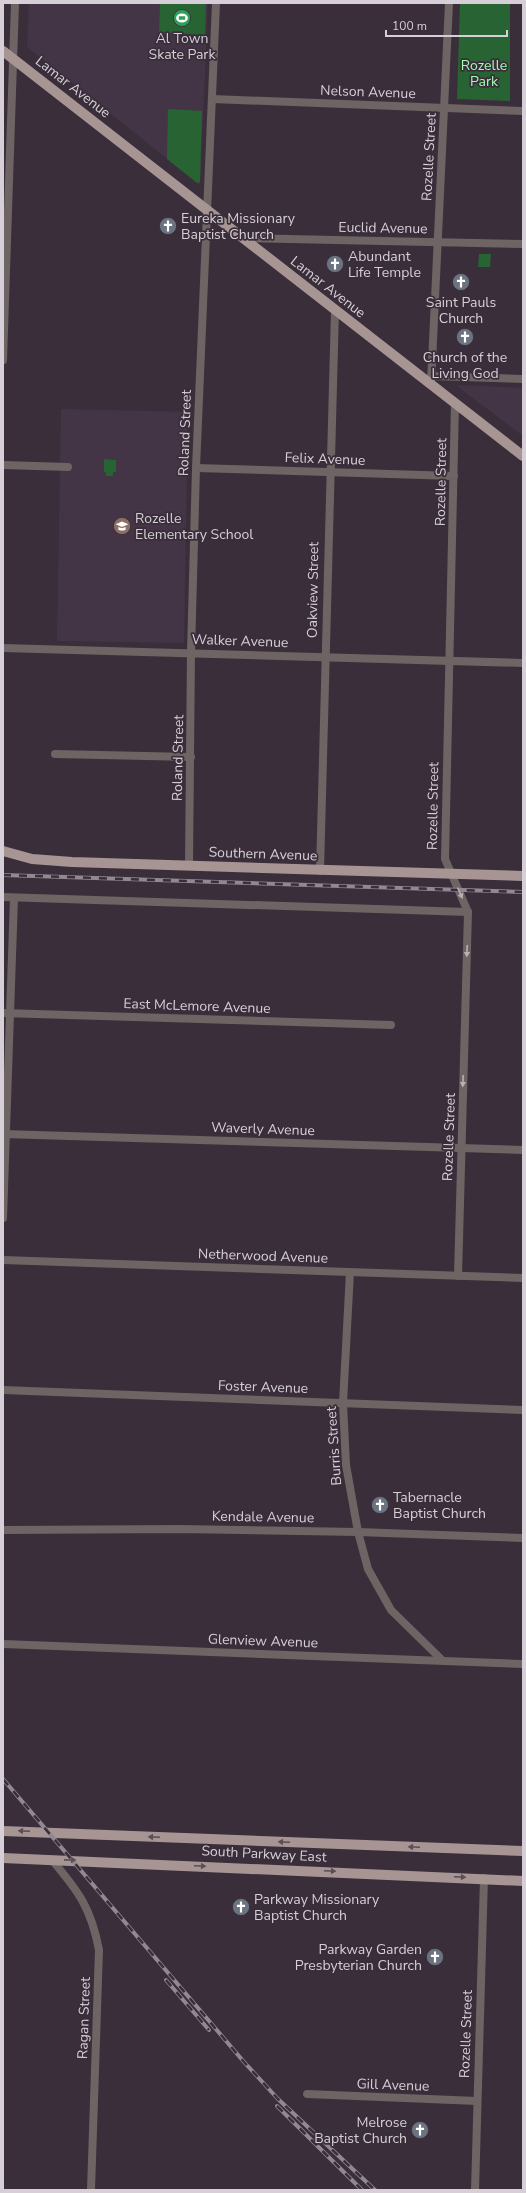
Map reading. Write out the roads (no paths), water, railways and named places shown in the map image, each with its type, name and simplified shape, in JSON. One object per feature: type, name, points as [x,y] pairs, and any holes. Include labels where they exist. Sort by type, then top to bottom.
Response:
[{"type":"main road","name":"Lamar Avenue","points":[[3,51],[335,310],[431,379],[455,403],[523,456]]},
{"type":"main road","name":"Southern Avenue","points":[[3,851],[32,859],[320,871],[523,876]]},
{"type":"main road","name":"South Parkway East","points":[[3,1830],[523,1851]]},
{"type":"main road","name":"South Parkway East","points":[[3,1858],[523,1880]]},
{"type":"street","points":[[3,360],[15,3]]},
{"type":"street","name":"Roland Street","points":[[189,865],[191,652],[196,468],[216,3]]},
{"type":"street","name":"Rozelle Street","points":[[431,379],[449,3]]},
{"type":"street","name":"Nelson Avenue","points":[[212,99],[523,111]]},
{"type":"street","name":"Euclid Avenue","points":[[242,238],[523,244]]},
{"type":"street","name":"Oakview Street","points":[[320,871],[324,658],[335,310]]},
{"type":"street","points":[[431,379],[523,379]]},
{"type":"street","name":"Rozelle Street","points":[[455,403],[446,859],[468,912],[458,1276]]},
{"type":"street","points":[[3,465],[68,467]]},
{"type":"street","name":"Felix Avenue","points":[[196,468],[454,476]]},
{"type":"street","name":"Walker Avenue","points":[[3,648],[191,652],[324,658],[523,663]]},
{"type":"street","points":[[55,754],[191,757]]},
{"type":"street","points":[[3,898],[468,912]]},
{"type":"street","points":[[3,1218],[7,1013],[14,898]]},
{"type":"street","name":"East McLemore Avenue","points":[[7,1013],[391,1025]]},
{"type":"street","name":"Waverly Avenue","points":[[4,1134],[523,1150]]},
{"type":"street","name":"Netherwood Avenue","points":[[3,1260],[523,1278]]},
{"type":"street","name":"Burris Street","points":[[350,1272],[343,1404],[346,1465],[358,1532],[368,1569],[391,1610],[442,1660]]},
{"type":"street","name":"Foster Avenue","points":[[3,1390],[523,1410]]},
{"type":"street","name":"Kendale Avenue","points":[[3,1530],[180,1529],[358,1532],[523,1538]]},
{"type":"street","name":"Glenview Avenue","points":[[3,1644],[523,1664]]},
{"type":"street","name":"Ragan Street","points":[[52,1860],[85,1902],[95,1928],[99,1950],[91,2190]]},
{"type":"street","name":"Rozelle Street","points":[[475,2190],[484,1878]]},
{"type":"street","name":"Gill Avenue","points":[[306,2094],[477,2101]]},
{"type":"railway","points":[[3,875],[523,892]]},
{"type":"railway","points":[[3,1779],[244,2062],[278,2099],[375,2190]]},
{"type":"railway","points":[[166,1980],[209,2030]]},
{"type":"railway","points":[[277,2106],[362,2190]]},
{"type":"place","name":"Al Town Skate Park","points":[[182,18]]},
{"type":"place","name":"Eureka Missionary Baptist Church","points":[[168,226]]},
{"type":"place","name":"Abundant Life Temple","points":[[335,264]]},
{"type":"place","name":"Saint Pauls Church","points":[[461,282]]},
{"type":"place","name":"Church of the Living God","points":[[465,337]]},
{"type":"place","name":"Rozelle Elementary School","points":[[122,526]]},
{"type":"place","name":"Tabernacle Baptist Church","points":[[380,1505]]},
{"type":"place","name":"Parkway Missionary Baptist Church","points":[[241,1907]]},
{"type":"place","name":"Parkway Garden Presbyterian Church","points":[[435,1957]]},
{"type":"place","name":"Melrose Baptist Church","points":[[420,2130]]},
{"type":"park label","name":"Rozelle Park","points":[[484,74]]}]
